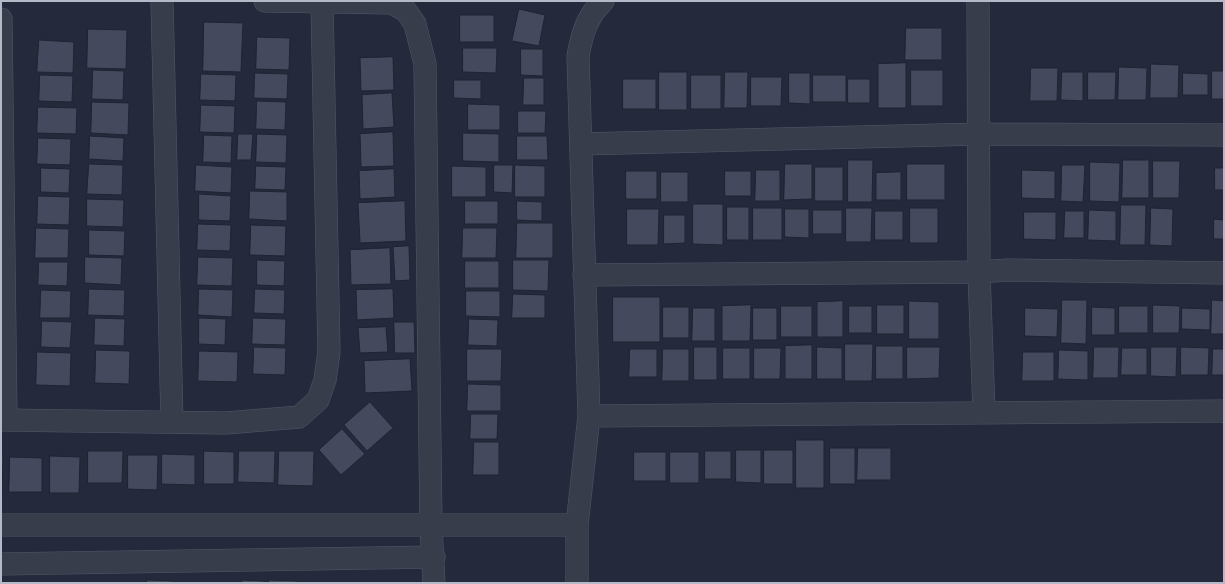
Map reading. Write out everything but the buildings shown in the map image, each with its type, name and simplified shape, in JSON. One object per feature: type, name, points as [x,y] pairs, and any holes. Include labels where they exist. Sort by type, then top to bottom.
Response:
[{"type":"street","points":[[162,1],[172,422]]},
{"type":"street","points":[[265,1],[392,3],[406,11],[415,24],[425,64],[430,526],[434,557],[434,583]]},
{"type":"street","points":[[578,583],[577,525],[589,416],[578,56],[583,30],[594,10],[603,1]]},
{"type":"street","points":[[978,1],[979,272],[984,412]]},
{"type":"street","points":[[1,19],[4,419],[226,423],[299,417],[318,400],[325,380],[329,352],[322,2]]},
{"type":"street","points":[[581,144],[979,134],[1224,135]]},
{"type":"street","points":[[584,275],[979,272],[1008,270],[1224,274]]},
{"type":"street","points":[[589,416],[1224,410]]},
{"type":"street","points":[[1,525],[577,525]]},
{"type":"street","points":[[1,564],[434,557]]}]
